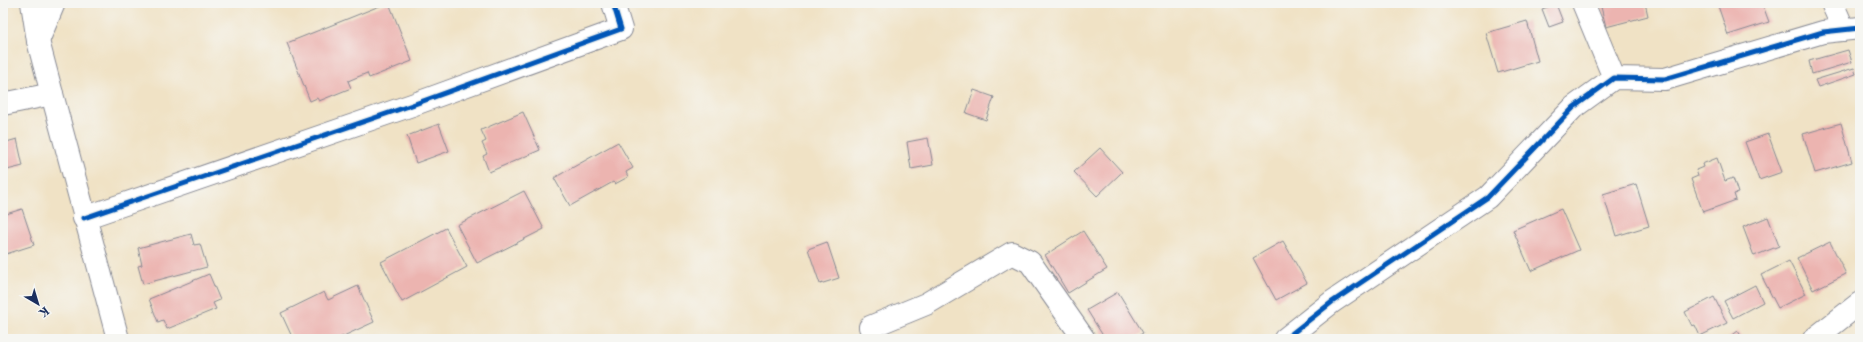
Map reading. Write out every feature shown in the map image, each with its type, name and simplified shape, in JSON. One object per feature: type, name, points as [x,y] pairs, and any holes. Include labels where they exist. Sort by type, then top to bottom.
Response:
[{"type":"street","points":[[32,3],[38,41],[84,218],[118,339]]},
{"type":"street","points":[[38,41],[54,3]]},
{"type":"street","points":[[84,218],[412,104],[621,29],[613,3]]},
{"type":"street","points":[[1583,3],[1614,78]]},
{"type":"street","points":[[1832,3],[1852,29]]},
{"type":"street","points":[[1285,339],[1332,302],[1488,197],[1574,107],[1614,78],[1665,79],[1823,32],[1852,29]]},
{"type":"street","points":[[3,104],[52,94]]},
{"type":"street","points":[[870,328],[926,304],[1012,253],[1030,262],[1084,339]]},
{"type":"street","points":[[1814,339],[1860,303]]},
{"type":"building","points":[[389,3],[412,61],[369,78],[367,73],[348,81],[351,88],[319,101],[317,98],[310,101],[287,43]]},
{"type":"building","points":[[1600,3],[1645,3],[1648,16],[1606,27]]},
{"type":"building","points":[[1717,3],[1762,3],[1769,22],[1728,35]]},
{"type":"building","points":[[1556,4],[1563,22],[1549,27],[1542,9]]},
{"type":"building","points":[[1527,21],[1538,61],[1498,73],[1486,33]]},
{"type":"building","points":[[1848,50],[1852,62],[1812,74],[1809,61]]},
{"type":"building","points":[[1854,68],[1856,74],[1818,87],[1815,80]]},
{"type":"building","points":[[974,90],[994,97],[986,120],[966,113]]},
{"type":"building","points":[[523,112],[540,150],[489,172],[483,156],[487,154],[482,143],[486,141],[481,130]]},
{"type":"building","points":[[1841,123],[1852,162],[1815,173],[1803,134]]},
{"type":"building","points":[[439,124],[449,151],[416,163],[407,136]]},
{"type":"building","points":[[1768,134],[1782,172],[1759,180],[1745,142]]},
{"type":"building","points":[[928,138],[933,165],[911,169],[907,142]]},
{"type":"building","points":[[17,139],[23,166],[3,171],[3,143]]},
{"type":"building","points":[[618,142],[633,168],[626,172],[628,177],[615,184],[613,182],[570,206],[554,178]]},
{"type":"building","points":[[1100,148],[1122,172],[1097,196],[1074,172]]},
{"type":"building","points":[[1717,158],[1725,181],[1733,178],[1738,193],[1734,194],[1736,200],[1703,212],[1691,179],[1698,176],[1696,170],[1703,167],[1702,164]]},
{"type":"building","points":[[1636,184],[1649,226],[1616,236],[1603,194]]},
{"type":"building","points":[[524,191],[544,229],[477,263],[457,225]]},
{"type":"building","points":[[22,209],[34,245],[3,255],[3,215]]},
{"type":"building","points":[[1561,209],[1579,250],[1531,271],[1513,230]]},
{"type":"building","points":[[1768,217],[1779,246],[1754,256],[1743,227]]},
{"type":"building","points":[[446,228],[467,267],[402,302],[381,262]]},
{"type":"building","points":[[1083,231],[1107,269],[1068,293],[1045,255]]},
{"type":"building","points":[[191,234],[194,245],[200,244],[207,267],[143,284],[138,266],[142,265],[138,248]]},
{"type":"building","points":[[1283,241],[1307,283],[1276,300],[1253,258]]},
{"type":"building","points":[[827,242],[839,278],[820,284],[808,249]]},
{"type":"building","points":[[1830,242],[1846,274],[1813,290],[1797,258]]},
{"type":"building","points":[[1789,261],[1806,294],[1778,308],[1761,275]]},
{"type":"building","points":[[209,274],[220,300],[213,303],[216,309],[167,329],[163,320],[158,322],[149,299]]},
{"type":"building","points":[[1755,285],[1763,302],[1733,318],[1724,301]]},
{"type":"building","points":[[358,286],[374,322],[337,339],[293,339],[281,313],[324,292],[328,300]]},
{"type":"building","points":[[1118,292],[1143,333],[1133,339],[1105,339],[1087,310]]},
{"type":"building","points":[[1714,297],[1727,323],[1700,336],[1695,325],[1692,326],[1685,312]]},
{"type":"building","points":[[1738,331],[1743,339],[1727,339]]},
{"type":"cycle path","points":[[84,218],[412,105],[621,29],[613,3]]},
{"type":"cycle path","points":[[1285,339],[1332,302],[1488,197],[1574,107],[1614,78],[1665,79],[1823,32],[1860,28]]}]
